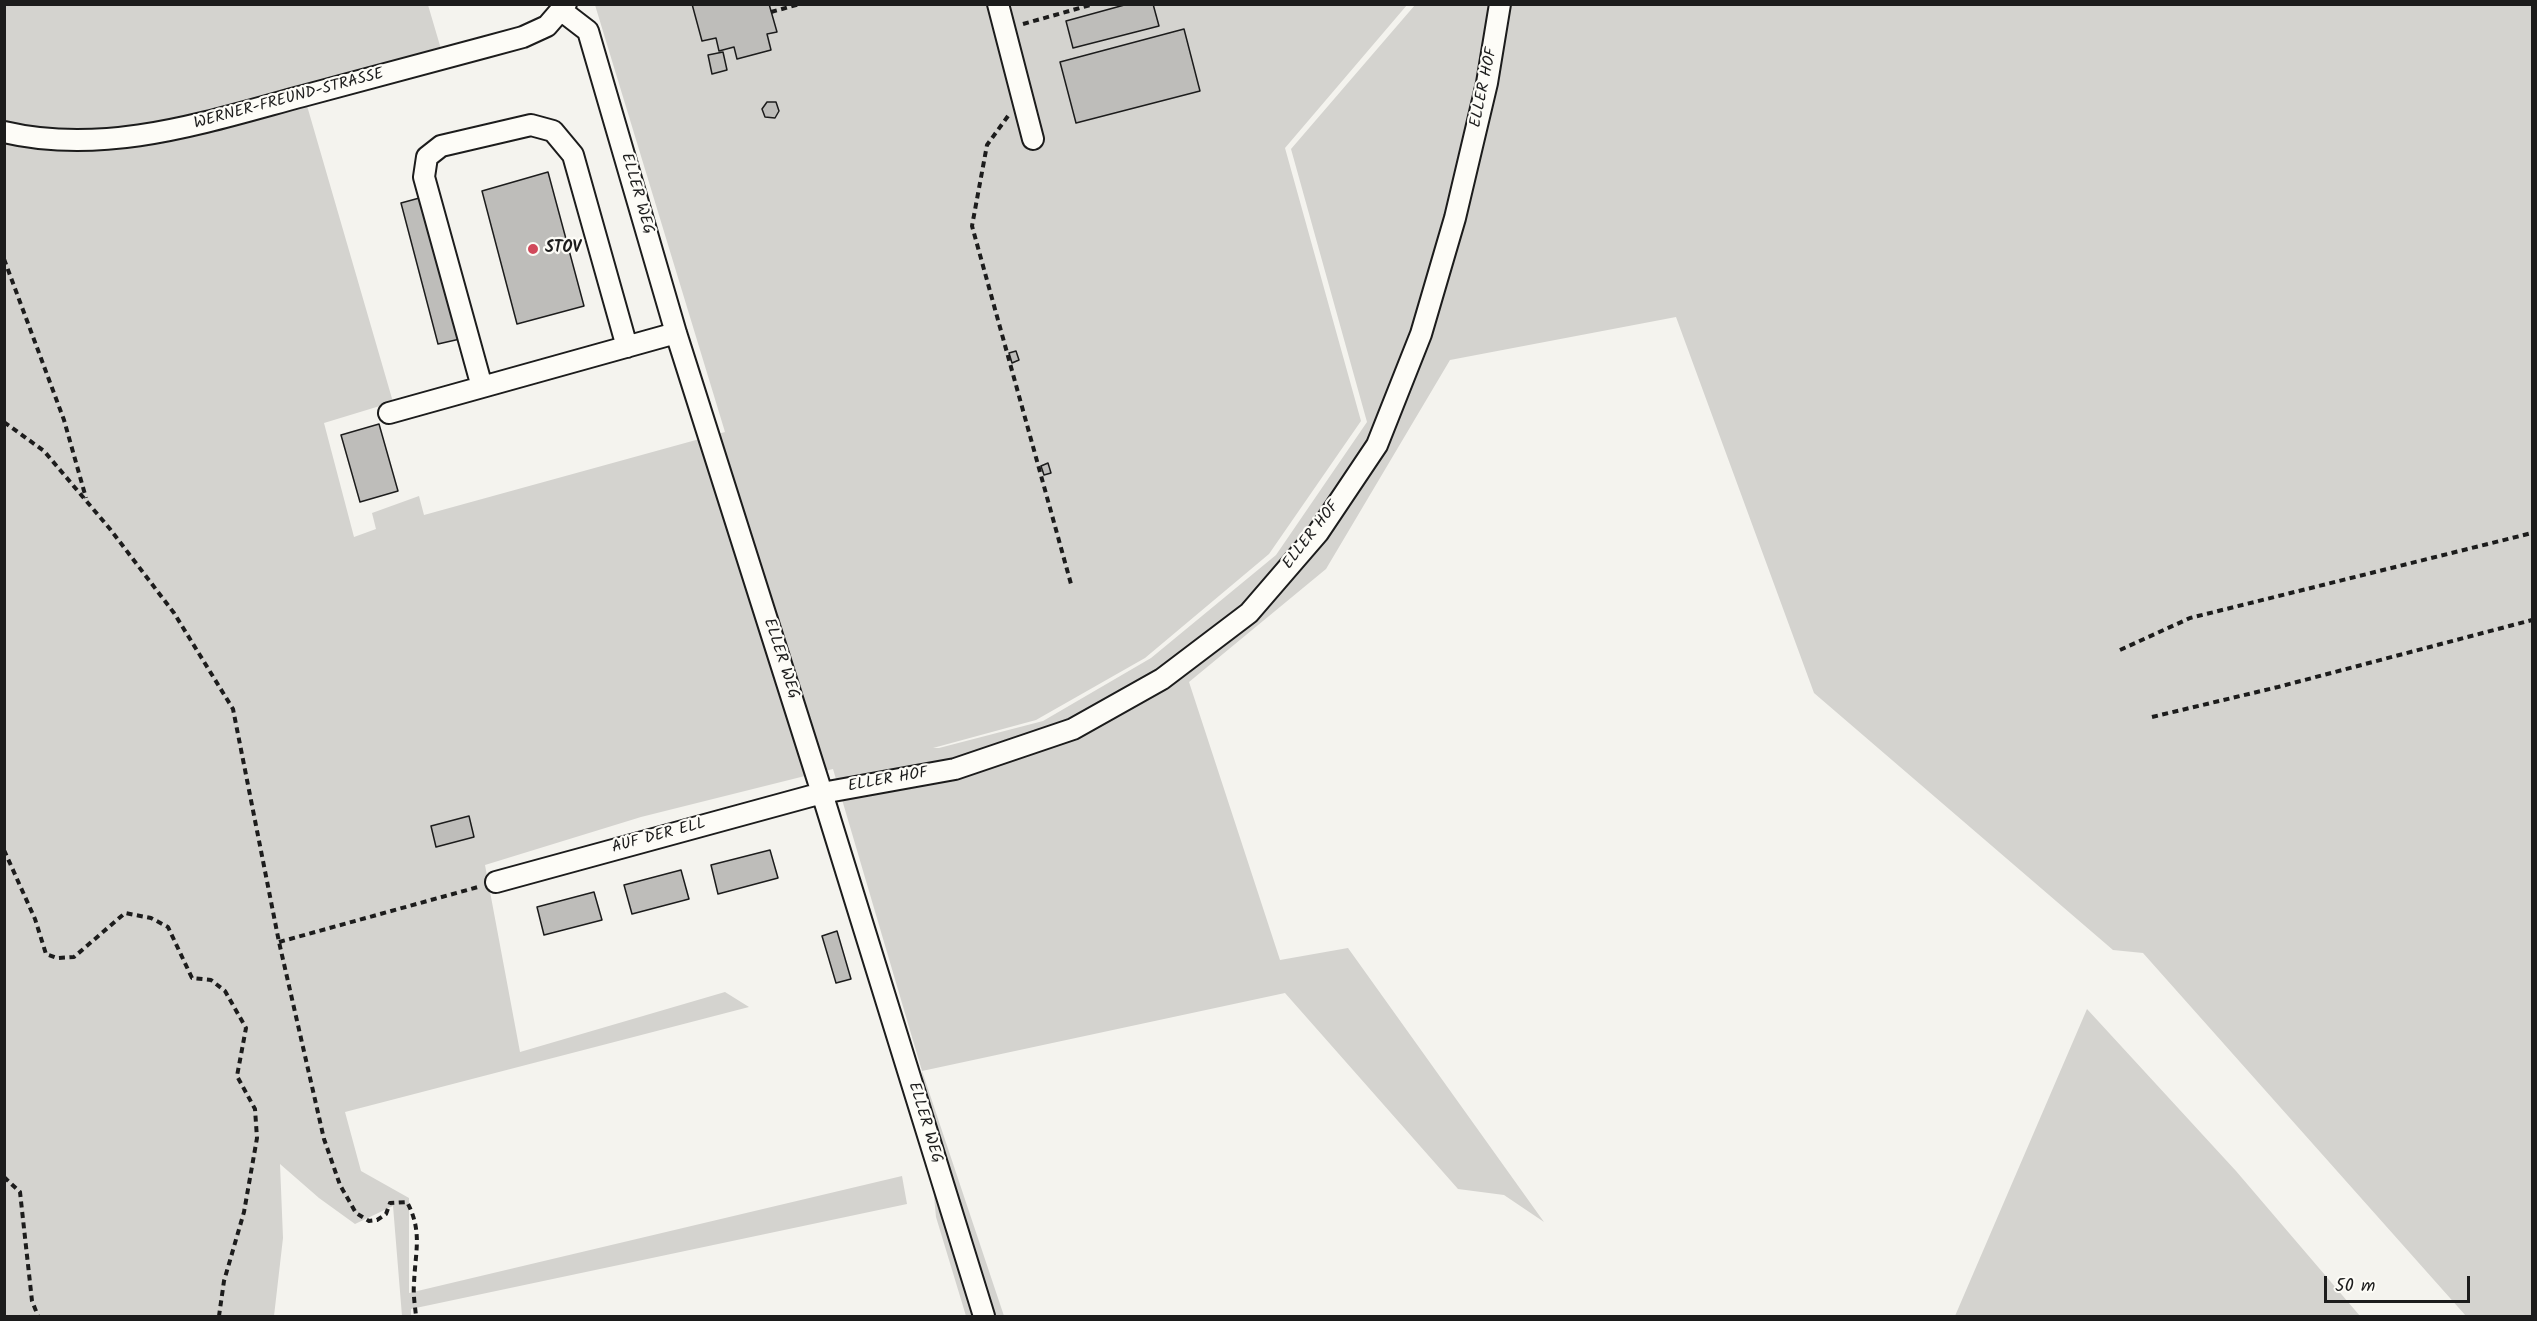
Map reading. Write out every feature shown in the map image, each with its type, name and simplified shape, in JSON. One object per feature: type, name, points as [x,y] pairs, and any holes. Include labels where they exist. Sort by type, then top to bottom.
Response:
[{"type":"street","points":[[998,4],[1034,139]]},
{"type":"street","name":"ELLER HOF","points":[[822,793],[955,770],[1073,729],[1162,679],[1249,613],[1318,533],[1377,445],[1421,334],[1455,218],[1487,83],[1500,4]]},
{"type":"street","name":"ELLER WEG","points":[[564,8],[588,31],[676,333],[822,793],[984,1317]]},
{"type":"street","name":"WERNER-FREUND-STRASSE","points":[[4,132],[28,138],[101,141],[172,131],[523,37],[547,26],[564,8]]},
{"type":"street","points":[[482,387],[424,177],[427,157],[441,146],[531,126],[553,131],[573,155],[627,347]]},
{"type":"street","points":[[388,413],[676,333]]},
{"type":"street","name":"AUF DER ELL","points":[[496,882],[822,793]]},
{"type":"path","points":[[771,12],[800,4]]},
{"type":"path","points":[[1005,29],[1095,4]]},
{"type":"path","points":[[1023,100],[1001,123],[987,145],[972,226],[1071,584]]},
{"type":"path","points":[[4,259],[64,420],[87,501]]},
{"type":"path","points":[[4,422],[44,451],[87,501],[174,613],[233,709],[279,942],[324,1139],[340,1185],[356,1213],[369,1221],[377,1220],[386,1214],[390,1203],[407,1202],[414,1215],[419,1245],[414,1284],[416,1317]]},
{"type":"path","points":[[2120,650],[2190,618],[2532,533]]},
{"type":"path","points":[[2152,717],[2278,687],[2532,620]]},
{"type":"path","points":[[4,850],[35,919],[46,954],[57,958],[74,957],[126,913],[151,918],[168,927],[192,978],[211,980],[225,991],[246,1028],[237,1076],[255,1109],[257,1138],[244,1212],[224,1281],[219,1317]]},
{"type":"path","points":[[279,942],[496,882]]},
{"type":"path","points":[[4,1177],[20,1192],[32,1301],[38,1317]]},
{"type":"shaded area","points":[[5,5],[428,5],[441,49],[301,85],[393,402],[324,423],[354,537],[376,529],[372,513],[419,496],[424,515],[725,432],[595,5],[1407,5],[1285,148],[1361,421],[1269,554],[1145,658],[1036,720],[933,748],[939,748],[1043,721],[1151,658],[1276,555],[1367,422],[1291,149],[1415,5],[2532,5],[2532,1316],[2466,1316],[2143,953],[2113,950],[1814,693],[1676,317],[1450,360],[1326,569],[1189,682],[1280,960],[1348,948],[1544,1222],[1504,1195],[1458,1189],[1285,993],[922,1071],[833,769],[641,817],[485,865],[520,1052],[725,992],[749,1007],[345,1112],[361,1171],[409,1198],[409,1293],[902,1176],[907,1204],[411,1309],[411,1316],[402,1316],[393,1206],[355,1224],[319,1198],[280,1164],[283,1238],[274,1316],[5,1316]]},
{"type":"shaded area","points":[[2087,1009],[2236,1171],[2360,1316],[1955,1316]]},
{"type":"shaded area","points":[[922,1071],[1004,1316],[966,1316],[936,1217]]},
{"type":"building","points":[[692,4],[769,4],[777,32],[767,34],[771,50],[737,59],[734,47],[719,51],[716,38],[702,41]]},
{"type":"building","points":[[1128,4],[1153,4],[1159,26],[1073,48],[1066,21]]},
{"type":"building","points":[[1184,29],[1200,91],[1076,123],[1060,62]]},
{"type":"building","points":[[723,52],[727,70],[712,74],[708,55]]},
{"type":"building","points":[[767,102],[776,102],[779,111],[775,118],[765,117],[762,109]]},
{"type":"building","name":"STOV","points":[[548,172],[584,306],[517,324],[482,191]]},
{"type":"building","points":[[423,197],[460,339],[438,344],[401,203]]},
{"type":"building","points":[[1016,351],[1019,360],[1012,363],[1009,353]]},
{"type":"building","points":[[379,424],[398,491],[360,502],[341,435]]},
{"type":"building","points":[[1048,463],[1051,473],[1044,475],[1041,466]]},
{"type":"building","points":[[469,816],[474,837],[436,847],[431,826]]},
{"type":"building","points":[[770,850],[778,878],[718,894],[711,865]]},
{"type":"building","points":[[681,870],[689,899],[632,914],[624,885]]},
{"type":"building","points":[[594,892],[602,920],[544,935],[537,907]]},
{"type":"building","points":[[837,931],[851,979],[836,983],[822,936]]},
{"type":"place","name":"STOV","points":[[533,249]]}]
